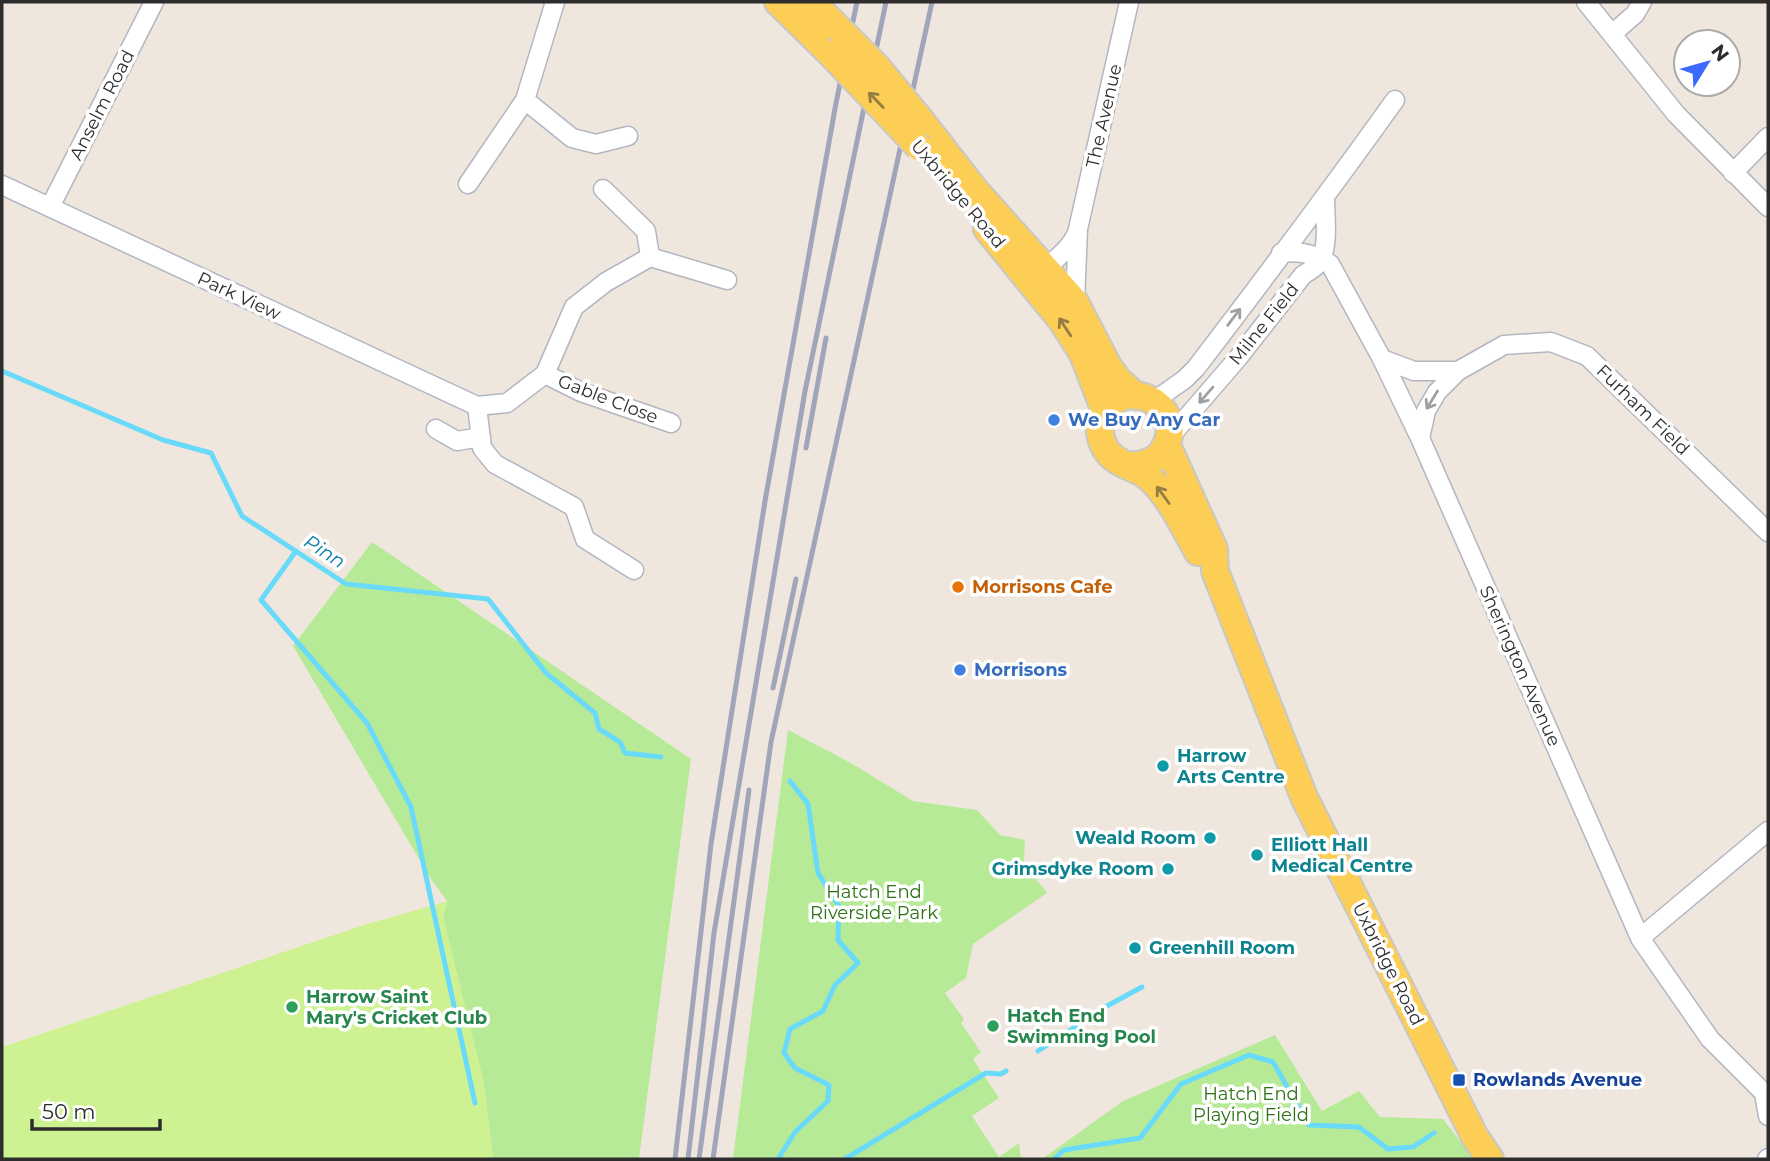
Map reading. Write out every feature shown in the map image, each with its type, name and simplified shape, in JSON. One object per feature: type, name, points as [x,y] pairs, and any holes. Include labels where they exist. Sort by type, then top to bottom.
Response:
[{"type":"main road","name":"Uxbridge Road","points":[[778,2],[804,11],[877,67],[921,134],[975,190],[1041,278],[1083,354],[1105,411],[1100,425],[1102,443],[1108,453],[1117,461],[1148,477],[1160,491],[1199,554],[1215,571]]},
{"type":"main road","name":"Uxbridge Road","points":[[1041,278],[1075,302],[1119,382],[1163,410],[1168,421],[1167,442],[1214,549],[1215,571],[1304,797],[1469,1125],[1490,1159]]},
{"type":"main road","points":[[1105,411],[1117,399],[1145,398]]},
{"type":"main road","points":[[1129,465],[1148,463],[1158,456],[1167,442]]},
{"type":"street","name":"Anselm Road","points":[[50,207],[154,2]]},
{"type":"street","points":[[468,184],[525,100],[555,2]]},
{"type":"street","name":"The Avenue","points":[[1041,278],[1071,247],[1078,229],[1129,2]]},
{"type":"street","points":[[1586,2],[1676,114],[1768,208]]},
{"type":"street","points":[[1612,34],[1635,14],[1642,2]]},
{"type":"street","points":[[525,100],[572,138],[596,144],[628,136]]},
{"type":"street","name":"Milne Field","points":[[1145,398],[1185,379],[1196,368],[1325,198],[1395,100]]},
{"type":"street","points":[[1733,173],[1768,137]]},
{"type":"street","name":"Park View","points":[[2,185],[477,406]]},
{"type":"street","points":[[603,189],[646,231],[650,257]]},
{"type":"street","points":[[1281,253],[1294,251],[1322,258],[1326,234],[1325,198]]},
{"type":"street","name":"The Avenue","points":[[1075,302],[1078,229]]},
{"type":"street","points":[[634,570],[585,539],[574,507],[495,464],[482,448],[477,406],[508,403],[545,374],[574,307],[606,282],[650,257],[727,280]]},
{"type":"street","name":"Milne Field","points":[[1167,442],[1303,275],[1317,266],[1322,258]]},
{"type":"street","name":"Sherington Avenue","points":[[1322,258],[1330,264],[1382,359],[1420,438],[1640,938],[1710,1039],[1766,1094],[1768,1116]]},
{"type":"street","name":"Furham Field","points":[[1420,438],[1426,411],[1437,392],[1458,371],[1504,345],[1550,342],[1587,356],[1768,532]]},
{"type":"street","name":"Furham Field","points":[[1382,359],[1414,371],[1458,371]]},
{"type":"street","name":"Gable Close","points":[[545,374],[581,391],[671,423]]},
{"type":"street","points":[[436,429],[457,441],[481,437]]},
{"type":"street","points":[[1640,938],[1768,831]]},
{"type":"green space","points":[[372,542],[691,759],[639,1159],[493,1159],[484,1084],[443,917],[447,901],[431,879],[293,646]]},
{"type":"green space","name":"Hatch End Riverside Park","points":[[788,730],[851,763],[913,801],[977,810],[1000,835],[1025,840],[1024,863],[1047,893],[973,944],[966,978],[945,993],[964,1019],[961,1023],[981,1052],[973,1059],[999,1098],[972,1116],[999,1157],[1019,1143],[1021,1159],[733,1159]]},
{"type":"green space","name":"Harrow Saint Mary's Cricket Club","points":[[448,901],[443,917],[484,1084],[493,1159],[2,1159],[2,1047],[367,924]]},
{"type":"green space","name":"Hatch End Playing Field","points":[[1275,1035],[1322,1111],[1359,1091],[1380,1117],[1443,1119],[1474,1159],[1042,1159],[1123,1101]]},
{"type":"waterway","name":"Pinn","points":[[2,371],[163,440],[211,453],[242,516],[346,584],[488,599],[546,673],[595,713],[599,729],[620,742],[625,753],[661,757]]},
{"type":"waterway","points":[[296,551],[261,600],[367,723],[411,807],[475,1103]]},
{"type":"waterway","points":[[778,1159],[795,1132],[828,1101],[829,1085],[795,1068],[784,1053],[790,1029],[823,1011],[835,985],[858,963],[838,940],[839,906],[818,873],[808,804],[790,781]]},
{"type":"waterway","points":[[1038,1051],[1107,1006],[1142,987]]},
{"type":"waterway","points":[[1054,1159],[1064,1150],[1140,1138],[1181,1084],[1249,1055],[1273,1062],[1309,1125],[1359,1127],[1388,1149],[1413,1147],[1434,1133]]},
{"type":"waterway","points":[[845,1159],[986,1073],[1001,1074],[1006,1071]]},
{"type":"railway","points":[[675,1159],[711,844],[765,501],[836,103],[857,2]]},
{"type":"railway","points":[[688,1159],[714,933],[805,391],[886,2]]},
{"type":"railway","points":[[713,1159],[771,742],[932,2]]},
{"type":"railway","points":[[806,448],[826,338]]},
{"type":"railway","points":[[773,688],[796,579]]},
{"type":"railway","points":[[699,1159],[749,790]]},
{"type":"place","name":"We Buy Any Car","points":[[1054,420]]},
{"type":"place","name":"Morrisons Cafe","points":[[958,587]]},
{"type":"place","name":"Morrisons","points":[[960,670]]},
{"type":"place","name":"Harrow Arts Centre","points":[[1163,766]]},
{"type":"place","name":"Weald Room","points":[[1210,838]]},
{"type":"place","name":"Elliott Hall Medical Centre","points":[[1257,855]]},
{"type":"place","name":"Grimsdyke Room","points":[[1168,869]]},
{"type":"place","name":"Greenhill Room","points":[[1135,948]]},
{"type":"place","name":"Harrow Saint Mary's Cricket Club","points":[[292,1007]]},
{"type":"place","name":"Hatch End Swimming Pool","points":[[993,1026]]},
{"type":"place","name":"Rowlands Avenue","points":[[1459,1080]]}]
